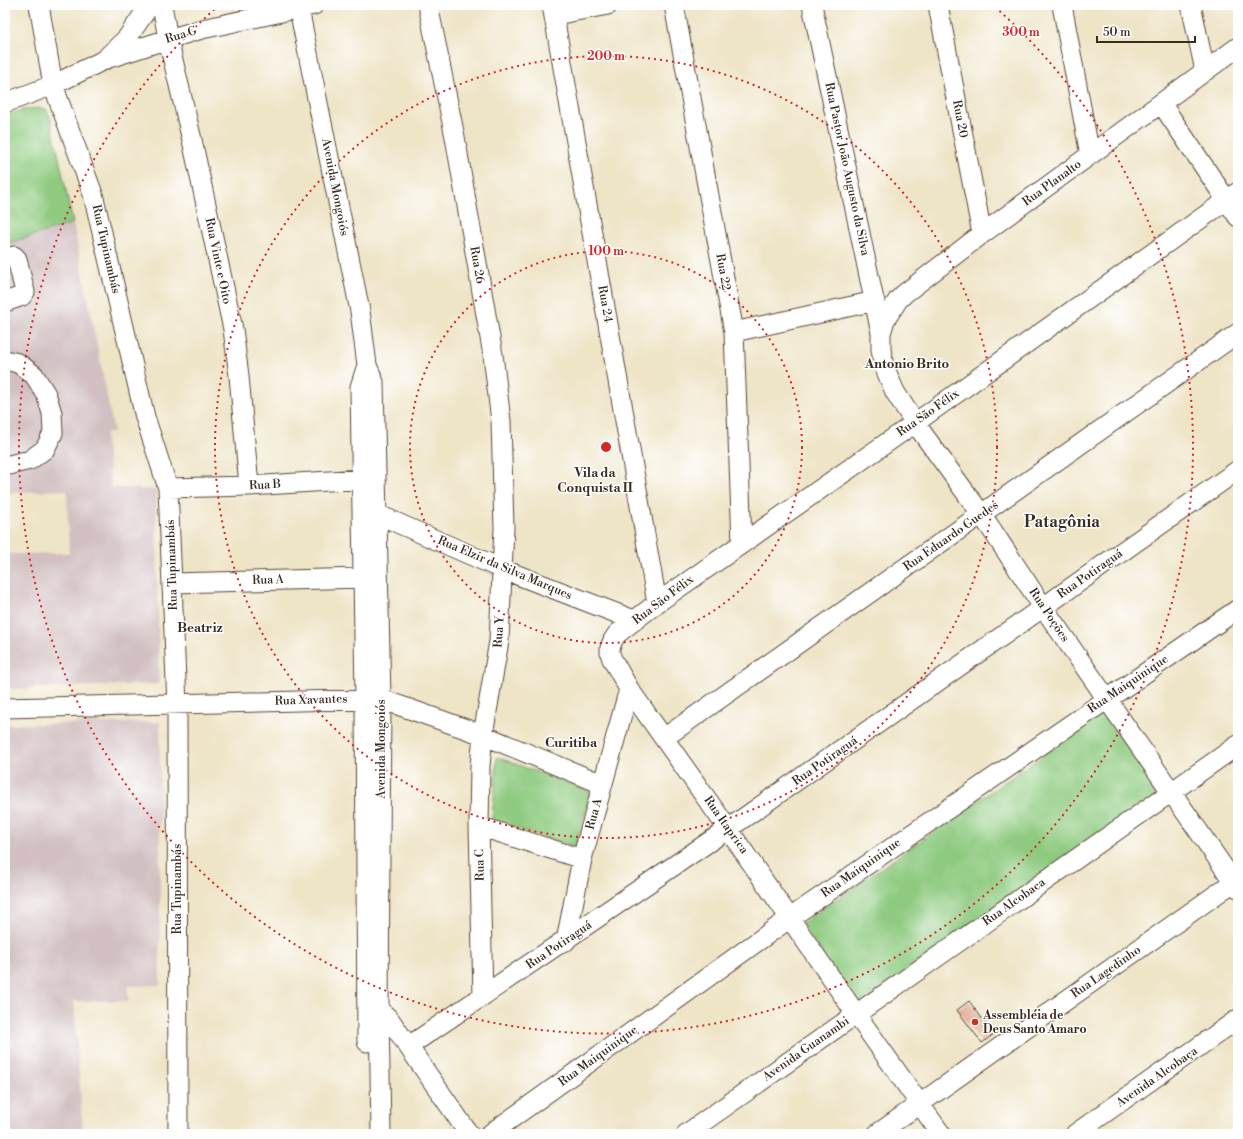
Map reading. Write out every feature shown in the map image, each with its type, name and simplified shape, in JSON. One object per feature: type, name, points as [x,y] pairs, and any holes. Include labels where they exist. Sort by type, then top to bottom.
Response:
[{"type":"street","name":"Rua Tupinambás","points":[[38,5],[53,85],[93,194],[145,417],[168,488],[177,705],[178,1134]]},
{"type":"street","points":[[106,59],[127,38],[150,5]]},
{"type":"street","name":"Rua Vinte e Oito","points":[[162,5],[168,39],[192,140],[233,329],[239,376],[249,486]]},
{"type":"street","name":"Rua 26","points":[[428,5],[455,137],[493,355],[501,421],[504,528]]},
{"type":"street","points":[[554,10],[608,5]]},
{"type":"street","name":"Rua 22","points":[[674,5],[734,332],[742,543]]},
{"type":"street","name":"Rua Pastor João Augusto da Silva","points":[[812,5],[881,333]]},
{"type":"street","name":"Rua 20","points":[[938,5],[982,234]]},
{"type":"street","points":[[1062,5],[1090,155]]},
{"type":"street","points":[[1191,5],[1205,71]]},
{"type":"street","name":"Rua G","points":[[5,103],[53,85],[106,59],[168,39],[202,29],[306,7]]},
{"type":"street","name":"Avenida Mongoiós","points":[[306,7],[360,311],[368,365],[374,382],[377,514],[373,699],[373,1012],[368,1134]]},
{"type":"street","name":"Rua 24","points":[[554,10],[657,603]]},
{"type":"street","name":"Rua Planalto","points":[[881,333],[884,320],[904,294],[982,234],[1238,47]]},
{"type":"street","points":[[1161,103],[1232,196],[1238,217]]},
{"type":"street","name":"Rua São Félix","points":[[617,634],[657,603],[915,422],[1232,196]]},
{"type":"street","points":[[5,258],[14,256],[17,260],[25,292],[22,296],[5,302]]},
{"type":"street","points":[[734,332],[875,301]]},
{"type":"street","name":"Rua Poções","points":[[881,333],[881,349],[884,366],[895,392],[982,515],[1043,608],[1237,883]]},
{"type":"street","name":"Rua Eduardo Guedes","points":[[664,738],[1238,333]]},
{"type":"street","points":[[5,466],[30,460],[45,449],[53,433],[52,413],[46,394],[34,375],[6,356]]},
{"type":"street","name":"Avenida Mongoiós","points":[[368,365],[360,387],[361,479],[363,578],[373,699]]},
{"type":"street","name":"Rua Potiraguá","points":[[409,1046],[566,941],[728,829],[1238,470]]},
{"type":"street","name":"Rua B","points":[[168,488],[249,486],[361,479]]},
{"type":"street","name":"Rua Elzir da Silva Marques","points":[[377,514],[502,569],[634,620]]},
{"type":"street","name":"Rua Y","points":[[483,735],[499,641],[504,528]]},
{"type":"street","name":"Rua A","points":[[173,583],[363,578]]},
{"type":"street","name":"Rua Maiquinique","points":[[490,1134],[790,918],[1238,609]]},
{"type":"street","name":"Rua Itaprica","points":[[617,634],[612,640],[610,653],[629,689],[856,1014]]},
{"type":"street","name":"Rua A","points":[[566,941],[582,859],[629,689]]},
{"type":"street","name":"Rua Xavantes","points":[[5,708],[177,705],[373,699],[483,735],[602,784]]},
{"type":"street","name":"Rua C","points":[[482,996],[479,826],[480,766],[483,735]]},
{"type":"street","name":"Rua Alcobaca","points":[[856,1014],[1238,745]]},
{"type":"street","points":[[479,826],[582,859]]},
{"type":"street","name":"Rua Lagedinho","points":[[877,1134],[1237,883]]},
{"type":"street","points":[[373,1012],[387,1017],[409,1046],[469,1134]]},
{"type":"street","name":"Avenida Mongoiós","points":[[373,1012],[381,1134]]},
{"type":"street","name":"Avenida Guanambi","points":[[686,1134],[856,1014],[920,1103]]},
{"type":"street","name":"Avenida Alcobaça","points":[[1075,1134],[1238,1019]]},
{"type":"street","points":[[920,1103],[941,1134]]},
{"type":"shaded area","points":[[73,223],[114,432],[105,434],[111,487],[156,490],[159,684],[5,689],[5,554],[69,553],[67,490],[5,493],[5,244]]},
{"type":"shaded area","points":[[160,722],[160,985],[128,986],[128,1001],[74,1001],[83,1134],[5,1134],[5,725]]},
{"type":"green space","points":[[26,109],[46,109],[50,116],[73,223],[5,244],[5,116]]},
{"type":"green space","points":[[1105,712],[1163,793],[860,1007],[801,924]]},
{"type":"green space","points":[[497,757],[591,792],[576,847],[492,821]]},
{"type":"building","name":"Assembléia de Deus Santo Amaro","points":[[969,1001],[994,1034],[982,1043],[957,1010]]},
{"type":"place","name":"Assembléia de Deus Santo Amaro","points":[[975,1022]]},
{"type":"district","name":"Antonio Brito","points":[[907,364]]},
{"type":"district","name":"Vila da Conquista II","points":[[595,480]]},
{"type":"district","name":"Patagônia","points":[[1062,522]]},
{"type":"district","name":"Beatriz","points":[[200,628]]},
{"type":"district","name":"Curitiba","points":[[571,743]]}]
